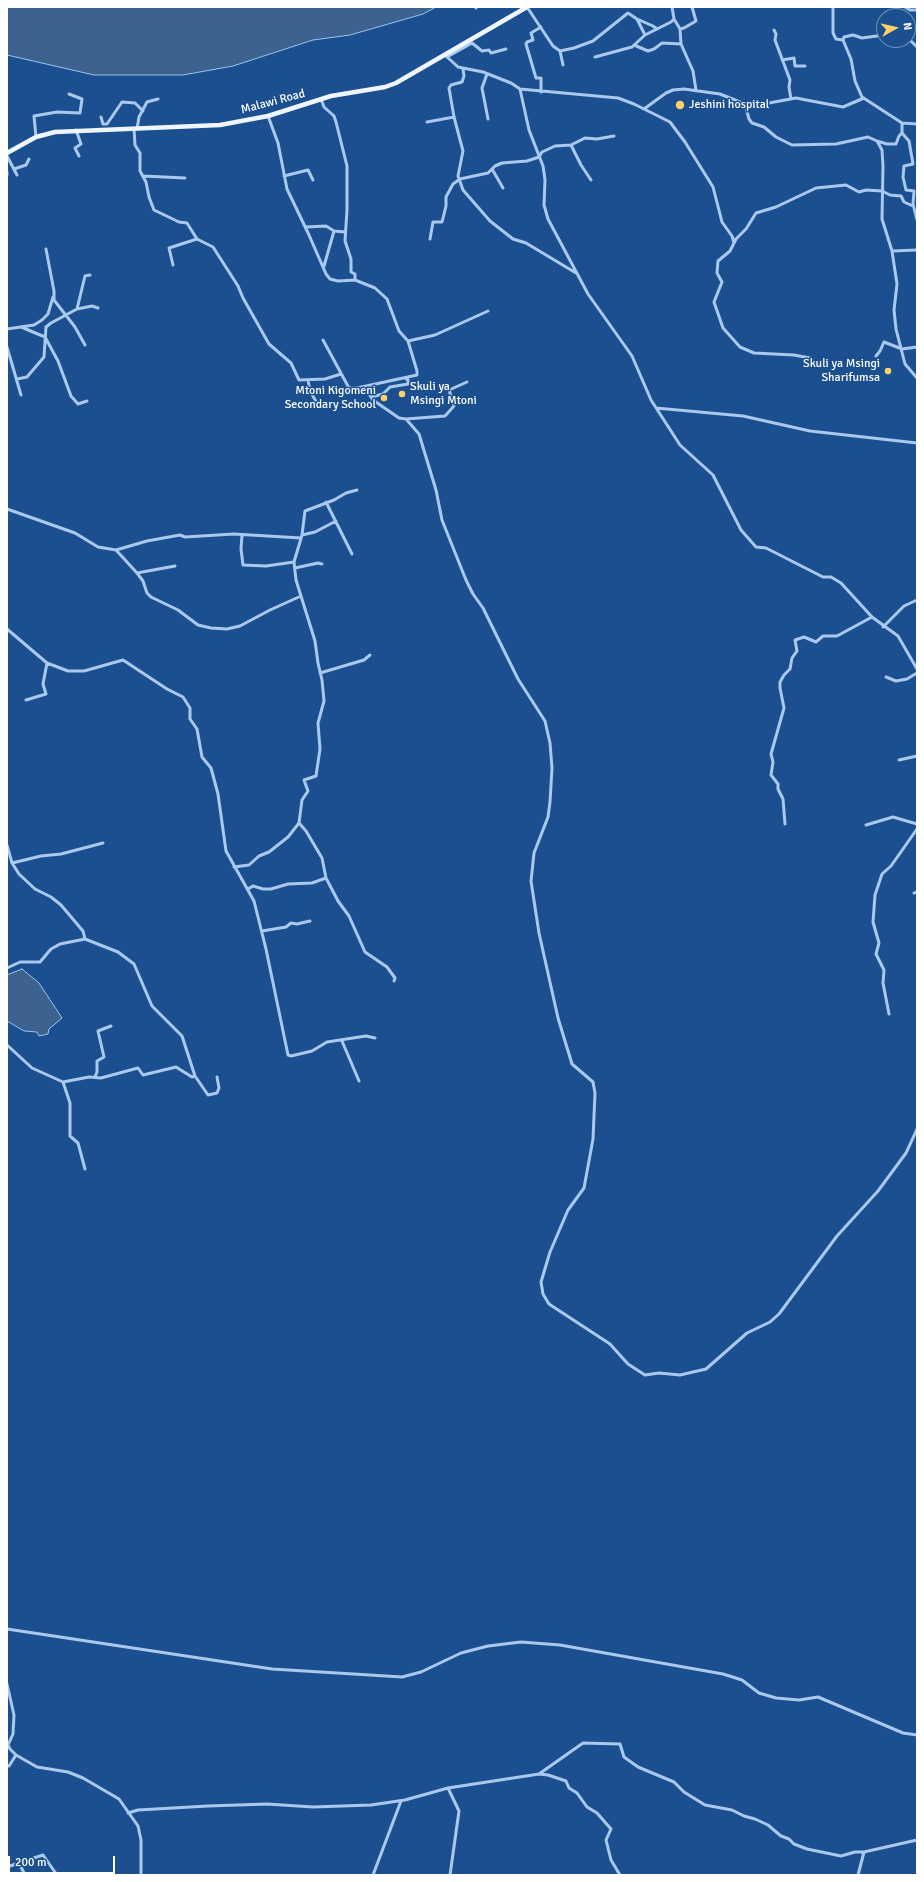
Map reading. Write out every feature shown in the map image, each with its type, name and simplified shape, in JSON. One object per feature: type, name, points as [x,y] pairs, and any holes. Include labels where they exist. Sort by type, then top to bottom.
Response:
[{"type":"main road","name":"Malawi Road","points":[[7,154],[36,137],[56,132],[220,125],[268,116],[321,99],[396,83],[446,56],[527,7]]},
{"type":"street","points":[[527,7],[553,46],[560,51],[563,65]]},
{"type":"street","points":[[672,7],[674,19],[680,29],[681,44],[694,71],[696,90]]},
{"type":"street","points":[[680,29],[696,21],[692,7]]},
{"type":"street","points":[[833,7],[833,33],[836,39],[843,40]]},
{"type":"street","points":[[905,7],[910,10],[917,10]]},
{"type":"street","points":[[560,51],[574,48],[593,40],[628,13],[657,29]]},
{"type":"street","points":[[637,19],[645,35]]},
{"type":"street","points":[[594,57],[634,45],[645,35],[674,19]]},
{"type":"street","points":[[541,27],[531,32],[533,40],[527,42],[526,44],[536,78],[541,78],[541,92]]},
{"type":"street","points":[[774,30],[776,34],[775,40],[790,80],[789,88],[791,99]]},
{"type":"street","points":[[843,40],[844,37],[853,35],[862,38],[876,36]]},
{"type":"street","points":[[843,40],[851,59],[855,81],[862,97],[902,123],[917,124]]},
{"type":"street","points":[[506,49],[491,53],[489,50],[482,51],[472,43],[446,56],[453,64],[463,69],[487,74],[520,88],[541,92],[556,91],[618,98],[670,122],[685,142],[713,188],[722,222],[732,236],[734,243]]},
{"type":"street","points":[[634,45],[648,51],[654,49],[662,43],[681,44]]},
{"type":"street","points":[[782,60],[794,58],[795,66],[805,66]]},
{"type":"street","points":[[463,69],[464,76],[462,82],[451,85],[450,88],[454,117],[463,152],[458,176],[463,190],[470,200],[497,228],[513,239],[526,243],[578,274]]},
{"type":"street","points":[[487,74],[482,88],[488,119]]},
{"type":"street","points":[[520,88],[530,130],[545,180],[544,205],[548,219],[588,294],[632,356],[644,382],[646,392],[680,445],[714,475],[741,530],[756,547],[766,548],[823,577],[831,578],[841,583],[872,617],[883,627],[892,630],[898,636],[917,669]]},
{"type":"street","points":[[644,109],[652,102],[673,90],[696,90],[720,94],[745,104],[769,103],[796,98],[843,107],[864,98]]},
{"type":"street","points":[[36,137],[34,116],[57,112],[80,113],[82,99],[69,94]]},
{"type":"street","points":[[158,99],[147,102],[139,117],[136,129],[135,145],[140,153],[140,171],[146,182],[149,197],[154,210],[179,222],[187,223],[197,239],[209,244],[217,253],[238,286],[243,298],[269,344],[291,363],[299,380],[325,379],[341,374]]},
{"type":"street","points":[[321,99],[324,107],[334,116],[347,166],[348,210],[345,241],[351,259],[351,272],[355,274],[355,280]]},
{"type":"street","points":[[101,117],[103,124],[107,124],[122,102],[136,103],[143,111]]},
{"type":"street","points":[[745,104],[749,119],[752,123],[764,126],[776,137],[792,145],[836,144],[868,137],[887,144],[896,144],[902,133],[902,123]]},
{"type":"street","points":[[268,116],[278,143],[287,189],[330,279],[338,281],[355,280],[375,288],[385,295],[394,314],[399,331],[408,341],[418,373],[417,376],[364,387],[349,388],[323,340]]},
{"type":"street","points":[[427,122],[454,117]]},
{"type":"street","points":[[76,130],[81,144],[75,148],[79,156]]},
{"type":"street","points":[[902,133],[909,141],[912,152],[913,164],[904,166],[903,177],[906,190],[914,191],[913,206],[917,220]]},
{"type":"street","points":[[430,240],[433,222],[441,223],[446,206],[446,197],[453,184],[460,179],[481,175],[502,163],[527,161],[539,157],[542,152],[555,146],[571,145],[585,138],[597,139],[614,136]]},
{"type":"street","points":[[877,141],[882,150],[884,166],[882,219],[892,251],[896,284],[894,321],[907,368],[917,378]]},
{"type":"street","points":[[571,145],[581,165],[591,180]]},
{"type":"street","points":[[7,154],[10,159],[9,166],[14,169],[16,174]]},
{"type":"street","points":[[14,169],[26,165],[29,159]]},
{"type":"street","points":[[492,169],[503,188]]},
{"type":"street","points":[[284,176],[308,170],[313,180]]},
{"type":"street","points":[[143,176],[185,178]]},
{"type":"street","points":[[818,366],[810,358],[794,355],[754,353],[740,347],[723,328],[714,302],[722,282],[717,273],[718,261],[730,251],[734,243],[756,213],[776,207],[816,188],[846,185],[860,192],[866,190],[882,191],[890,195],[901,196],[904,202],[913,206]]},
{"type":"street","points":[[306,227],[326,226],[334,232],[345,232]]},
{"type":"street","points":[[324,266],[334,232]]},
{"type":"street","points":[[173,265],[169,248],[197,239]]},
{"type":"street","points":[[7,329],[34,325],[46,318],[54,289],[46,249]]},
{"type":"street","points":[[892,251],[917,250]]},
{"type":"street","points":[[77,309],[85,276],[90,275]]},
{"type":"street","points":[[53,297],[56,304],[75,327],[85,344]]},
{"type":"street","points":[[17,379],[27,377],[44,357],[45,337],[48,325],[77,309],[92,306],[98,308]]},
{"type":"street","points":[[408,341],[435,335],[488,311]]},
{"type":"street","points":[[20,327],[45,337],[58,361],[71,396],[78,404],[86,401]]},
{"type":"street","points":[[876,356],[884,342],[902,349],[917,347]]},
{"type":"street","points":[[7,347],[21,395]]},
{"type":"street","points":[[371,397],[383,394],[390,387],[408,384],[408,380],[405,378]]},
{"type":"street","points":[[308,380],[310,391],[318,405]]},
{"type":"street","points":[[364,387],[371,397],[392,414],[399,418],[406,419],[446,416],[454,406],[449,390],[467,382]]},
{"type":"street","points":[[656,408],[743,416],[810,430],[917,443]]},
{"type":"street","points":[[406,419],[418,434],[436,490],[442,520],[466,580],[473,594],[483,608],[518,679],[545,721],[550,744],[552,768],[548,817],[534,853],[531,881],[539,933],[558,1018],[572,1064],[593,1082],[595,1093],[593,1139],[584,1188],[568,1210],[550,1252],[541,1282],[543,1294],[548,1304],[610,1344],[628,1364],[645,1375],[659,1373],[680,1375],[706,1369],[746,1333],[770,1322],[779,1314],[837,1236],[878,1190],[906,1153],[917,1129]]},
{"type":"street","points":[[234,867],[249,865],[259,856],[269,852],[288,837],[299,823],[302,800],[308,791],[304,780],[316,776],[320,749],[318,723],[324,701],[316,641],[301,596],[294,562],[302,536],[305,511],[346,493],[357,490]]},
{"type":"street","points":[[326,502],[352,554]]},
{"type":"street","points":[[7,509],[75,533],[98,547],[116,550],[139,543],[173,536],[302,536],[315,532],[336,521]]},
{"type":"street","points":[[242,535],[241,549],[243,565],[266,566],[294,562]]},
{"type":"street","points":[[116,550],[143,581],[147,593],[151,597],[178,610],[198,624],[211,628],[227,629],[240,626],[282,604],[301,596]]},
{"type":"street","points":[[295,568],[318,563],[322,564]]},
{"type":"street","points":[[136,573],[175,566]]},
{"type":"street","points":[[883,627],[904,606],[917,600]]},
{"type":"street","points":[[785,824],[783,799],[778,789],[778,784],[771,775],[773,762],[771,754],[781,714],[784,708],[780,682],[790,669],[792,658],[797,651],[796,640],[804,637],[816,642],[823,636],[837,636],[872,617]]},
{"type":"street","points":[[7,629],[47,663],[68,670],[84,671],[123,660],[167,689],[184,697],[190,708],[190,719],[197,729],[202,757],[211,768],[218,794],[226,851],[254,901],[262,931],[288,1055],[291,1056],[312,1051],[327,1042],[342,1041],[366,1036],[375,1038]]},
{"type":"street","points":[[320,673],[364,660],[370,656]]},
{"type":"street","points":[[26,700],[46,694],[43,684],[47,663]]},
{"type":"street","points":[[886,677],[896,681],[907,679],[917,673]]},
{"type":"street","points":[[899,760],[917,756]]},
{"type":"street","points":[[866,825],[893,817],[917,824]]},
{"type":"street","points":[[299,823],[306,831],[322,858],[326,878],[338,901],[347,913],[365,952],[387,967],[395,978],[394,981]]},
{"type":"street","points":[[889,1014],[883,983],[884,970],[876,954],[878,943],[873,922],[876,894],[882,874],[892,866],[917,829]]},
{"type":"street","points":[[12,863],[41,856],[61,854],[103,843]]},
{"type":"street","points":[[7,845],[12,863],[19,874],[35,889],[51,897],[61,906],[83,931],[85,939]]},
{"type":"street","points":[[248,889],[253,886],[266,890],[279,888],[288,884],[312,883],[326,878]]},
{"type":"street","points":[[262,931],[286,927],[291,923],[297,924],[310,921]]},
{"type":"street","points":[[7,968],[20,962],[40,962],[51,949],[60,944],[85,939],[118,952],[134,964],[152,1006],[182,1036],[195,1076],[207,1093],[212,1095],[220,1088],[216,1077]]},
{"type":"street","points":[[95,1077],[97,1072],[97,1061],[104,1056],[98,1032],[111,1026]]},
{"type":"street","points":[[342,1041],[359,1081]]},
{"type":"street","points":[[7,1045],[32,1068],[63,1082],[95,1077],[101,1078],[138,1068],[143,1075],[176,1067],[192,1077],[195,1076]]},
{"type":"street","points":[[7,1053],[12,1051]]},
{"type":"street","points":[[63,1082],[70,1103],[70,1136],[78,1143],[85,1169]]},
{"type":"street","points":[[7,1629],[272,1669],[402,1677],[421,1672],[461,1654],[488,1646],[521,1642],[560,1645],[723,1674],[742,1680],[759,1693],[776,1698],[799,1700],[818,1697],[903,1733],[917,1735]]},
{"type":"street","points":[[7,1684],[14,1715],[13,1734],[8,1745],[10,1749],[16,1755],[38,1767],[68,1772],[83,1778],[119,1799],[138,1826],[141,1840],[141,1875]]},
{"type":"street","points":[[540,1774],[583,1743],[620,1744],[624,1757],[638,1767],[674,1782],[684,1792],[705,1805],[732,1810],[761,1822],[781,1836],[789,1839],[794,1844],[807,1849],[841,1856],[917,1840]]},
{"type":"street","points":[[7,1766],[9,1766],[16,1755]]},
{"type":"street","points":[[128,1813],[138,1810],[178,1807],[267,1804],[313,1807],[371,1805],[401,1801],[448,1788],[540,1774],[548,1775],[566,1781],[570,1788],[587,1807],[597,1813],[611,1829],[606,1840],[611,1860],[620,1875]]},
{"type":"street","points":[[448,1788],[459,1811],[450,1875]]},
{"type":"street","points":[[373,1875],[401,1801]]},
{"type":"street","points":[[858,1875],[864,1852]]},
{"type":"street","points":[[7,1859],[8,1866],[43,1855],[57,1875]]},
{"type":"street","points":[[19,1863],[25,1875]]},
{"type":"water","points":[[7,7],[436,7],[423,14],[350,35],[313,40],[233,66],[183,75],[94,75],[7,55]]},
{"type":"water","points":[[22,969],[39,983],[62,1018],[49,1029],[48,1034],[39,1036],[37,1032],[24,1031],[7,1021],[7,975]]},
{"type":"place","name":"Jeshini hospital","points":[[680,105]]},
{"type":"place","name":"Skuli ya Msingi Sharifumsa","points":[[888,371]]},
{"type":"place","name":"Skuli ya Msingi Mtoni","points":[[402,394]]},
{"type":"place","name":"Mtoni Kigomeni Secondary School","points":[[384,398]]}]
